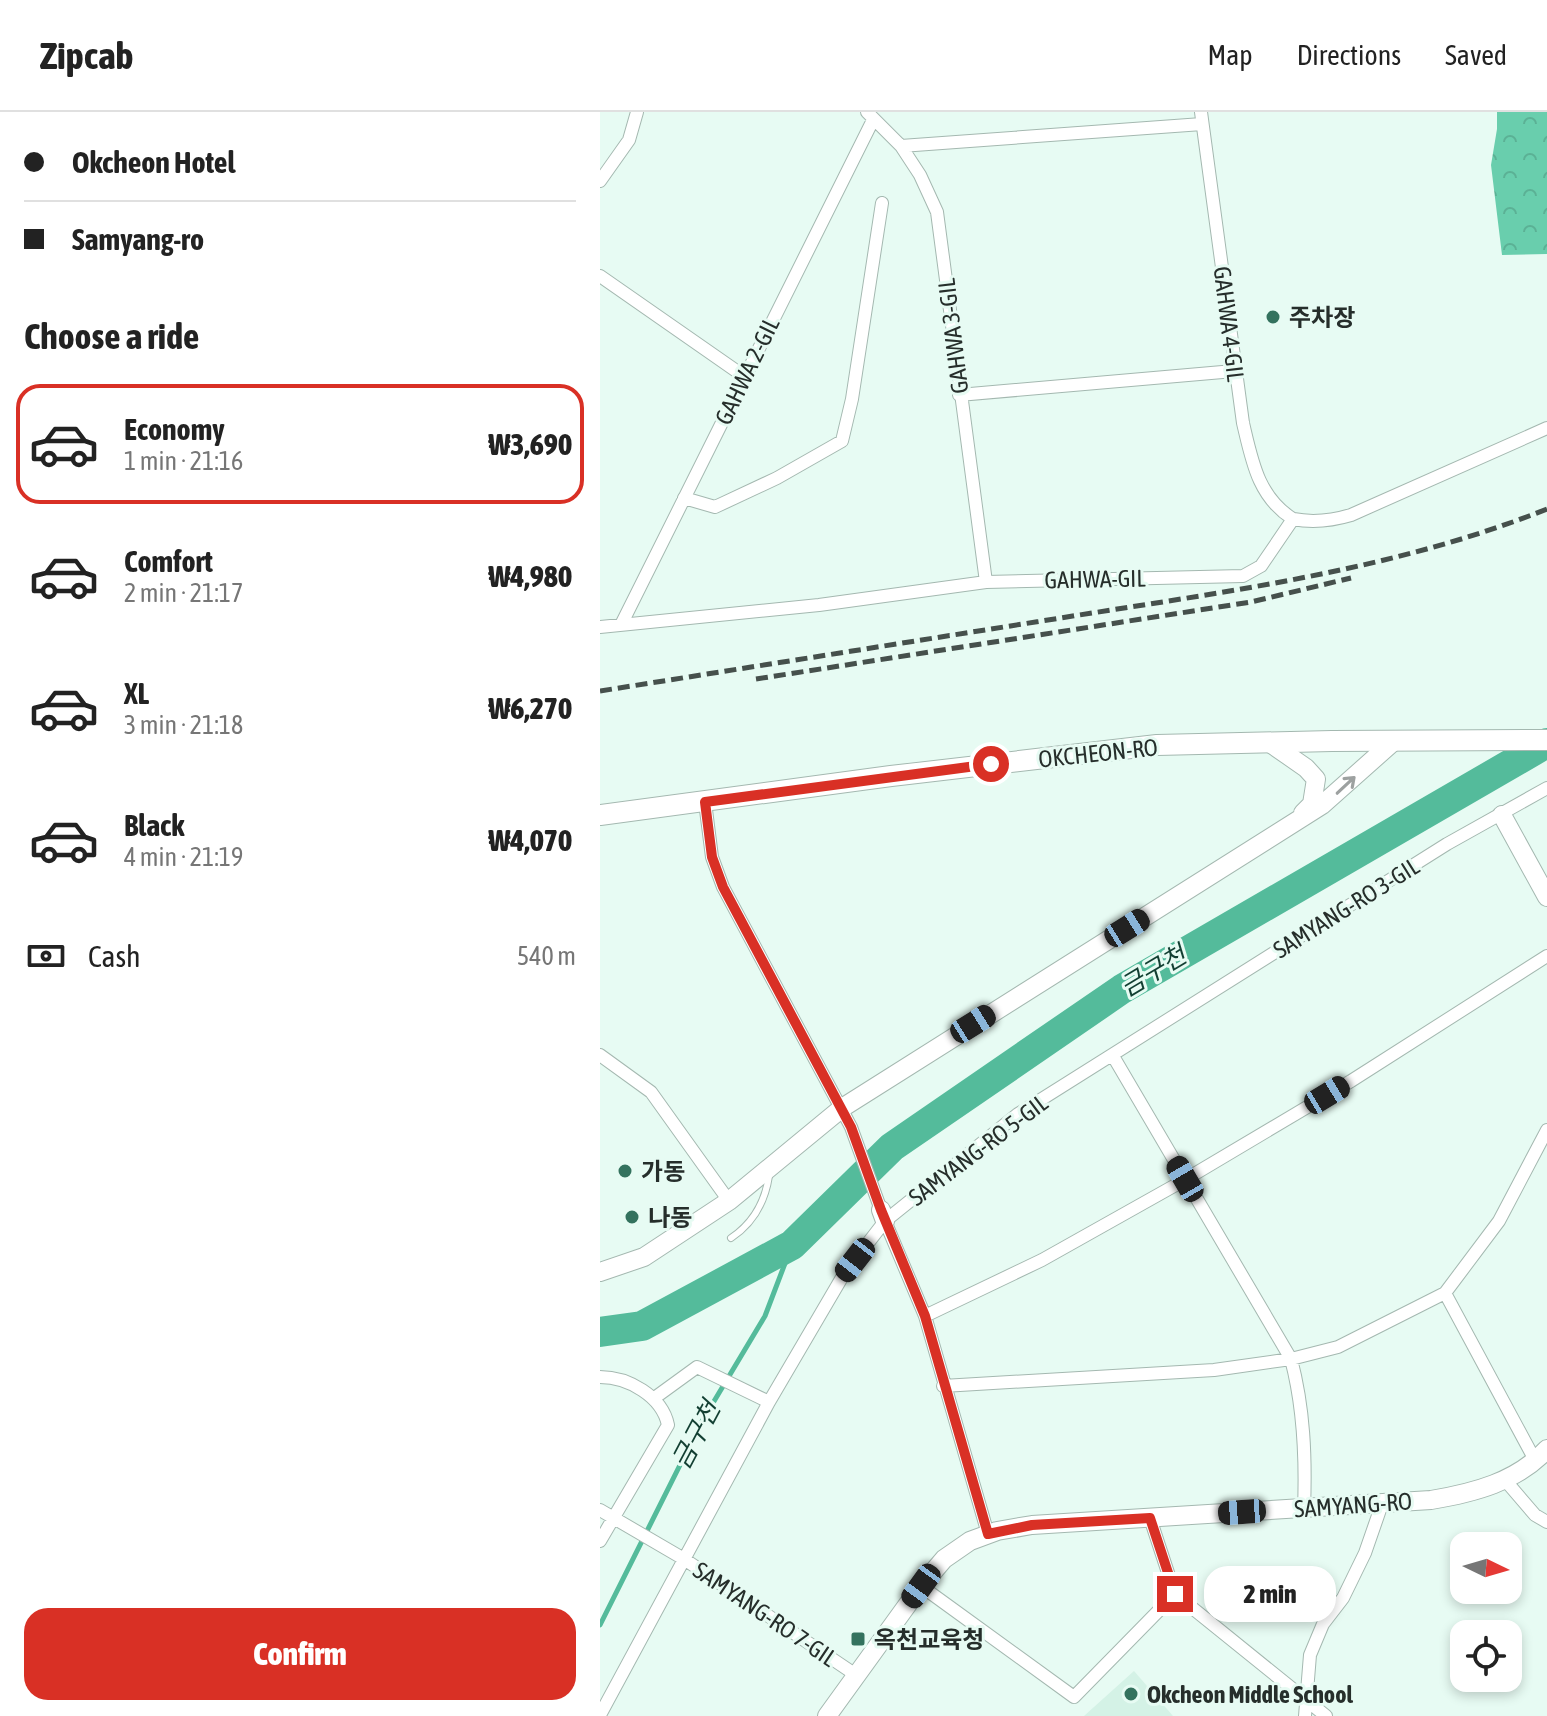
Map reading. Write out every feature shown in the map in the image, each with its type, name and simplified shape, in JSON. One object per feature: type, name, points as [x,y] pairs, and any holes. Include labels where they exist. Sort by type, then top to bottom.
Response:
[{"type":"main road","name":"OKCHEON-RO","points":[[600,815],[906,774],[1157,745],[1547,740]]},
{"type":"street","points":[[600,181],[629,140],[637,112]]},
{"type":"street","name":"GAHWA 3-GIL","points":[[870,116],[901,146],[920,175],[937,212],[986,582]]},
{"type":"street","name":"GAHWA 2-GIL","points":[[622,623],[870,116]]},
{"type":"street","points":[[901,146],[1202,118]]},
{"type":"street","name":"GAHWA 4-GIL","points":[[1202,118],[1234,371],[1254,473],[1266,495],[1280,511],[1293,519]]},
{"type":"street","points":[[684,498],[715,507],[777,478],[842,441],[852,399],[882,203]]},
{"type":"street","points":[[600,276],[745,377]]},
{"type":"street","points":[[959,395],[1234,371]]},
{"type":"street","points":[[1293,519],[1331,521],[1351,515],[1547,428]]},
{"type":"street","name":"GAHWA-GIL","points":[[600,627],[819,605],[986,582],[1243,576],[1261,566],[1293,519]]},
{"type":"street","points":[[600,1272],[644,1257],[729,1201],[842,1108],[1330,800],[1394,741]]},
{"type":"street","points":[[1270,743],[1306,768],[1316,779],[1312,804],[1293,824]]},
{"type":"street","name":"SAMYANG-RO 3-GIL","points":[[1113,1056],[1447,844],[1547,788]]},
{"type":"street","points":[[705,802],[712,857],[723,887],[851,1127],[883,1216],[925,1316],[988,1534]]},
{"type":"street","points":[[1502,815],[1547,897]]},
{"type":"street","points":[[925,1316],[1042,1260],[1185,1179],[1351,1081],[1547,956]]},
{"type":"street","points":[[600,1055],[651,1092],[729,1201]]},
{"type":"street","points":[[1113,1056],[1291,1359],[1302,1413],[1304,1509]]},
{"type":"street","name":"SAMYANG-RO 5-GIL","points":[[600,1715],[604,1698],[679,1557],[844,1274],[883,1216],[1018,1114],[1113,1056]]},
{"type":"street","points":[[943,1386],[1214,1370],[1291,1359],[1338,1347],[1445,1293],[1499,1221],[1547,1130]]},
{"type":"street","points":[[1445,1293],[1541,1456]]},
{"type":"street","points":[[653,1399],[697,1367],[769,1402]]},
{"type":"street","points":[[600,1377],[626,1382],[653,1399],[666,1415],[668,1425],[611,1517],[600,1541]]},
{"type":"street","name":"SAMYANG-RO","points":[[827,1716],[944,1559],[970,1541],[988,1534],[1032,1525],[1431,1500],[1468,1494],[1505,1480],[1541,1456]]},
{"type":"street","points":[[1505,1480],[1535,1515],[1547,1522]]},
{"type":"street","points":[[1305,1716],[1310,1655],[1323,1624],[1343,1598],[1365,1553],[1382,1504]]},
{"type":"street","name":"SAMYANG-RO 7-GIL","points":[[611,1517],[679,1557],[856,1675]]},
{"type":"street","points":[[1150,1518],[1175,1594],[1326,1716]]},
{"type":"street","points":[[921,1586],[1074,1697],[1175,1594]]},
{"type":"lane","points":[[731,1238],[742,1231],[758,1210],[767,1188],[770,1169]]},
{"type":"shaded area","name":"Okcheon Middle School","points":[[1134,1671],[1173,1716],[1084,1716]]},
{"type":"green space","points":[[1497,112],[1547,112],[1547,254],[1502,255],[1491,165]]},
{"type":"waterway","name":"금구천","points":[[600,1332],[642,1326],[792,1245],[892,1147],[1122,989],[1547,743]]},
{"type":"waterway","name":"금구천","points":[[600,1625],[701,1423],[765,1316],[792,1245]]},
{"type":"railway","points":[[600,691],[1265,585],[1436,546],[1547,509]]},
{"type":"railway","points":[[756,679],[1251,602],[1351,578]]},
{"type":"place","name":"주차장","points":[[1273,317]]},
{"type":"place","name":"가동","points":[[625,1171]]},
{"type":"place","name":"나동","points":[[632,1217]]},
{"type":"place","name":"옥천교육청","points":[[858,1639]]},
{"type":"place","name":"Okcheon Middle School","points":[[1131,1694]]},
{"type":"route","points":[[991,764],[705,802],[712,857],[723,887],[851,1127],[925,1316],[988,1534],[1032,1525],[1150,1518],[1175,1594]]}]
